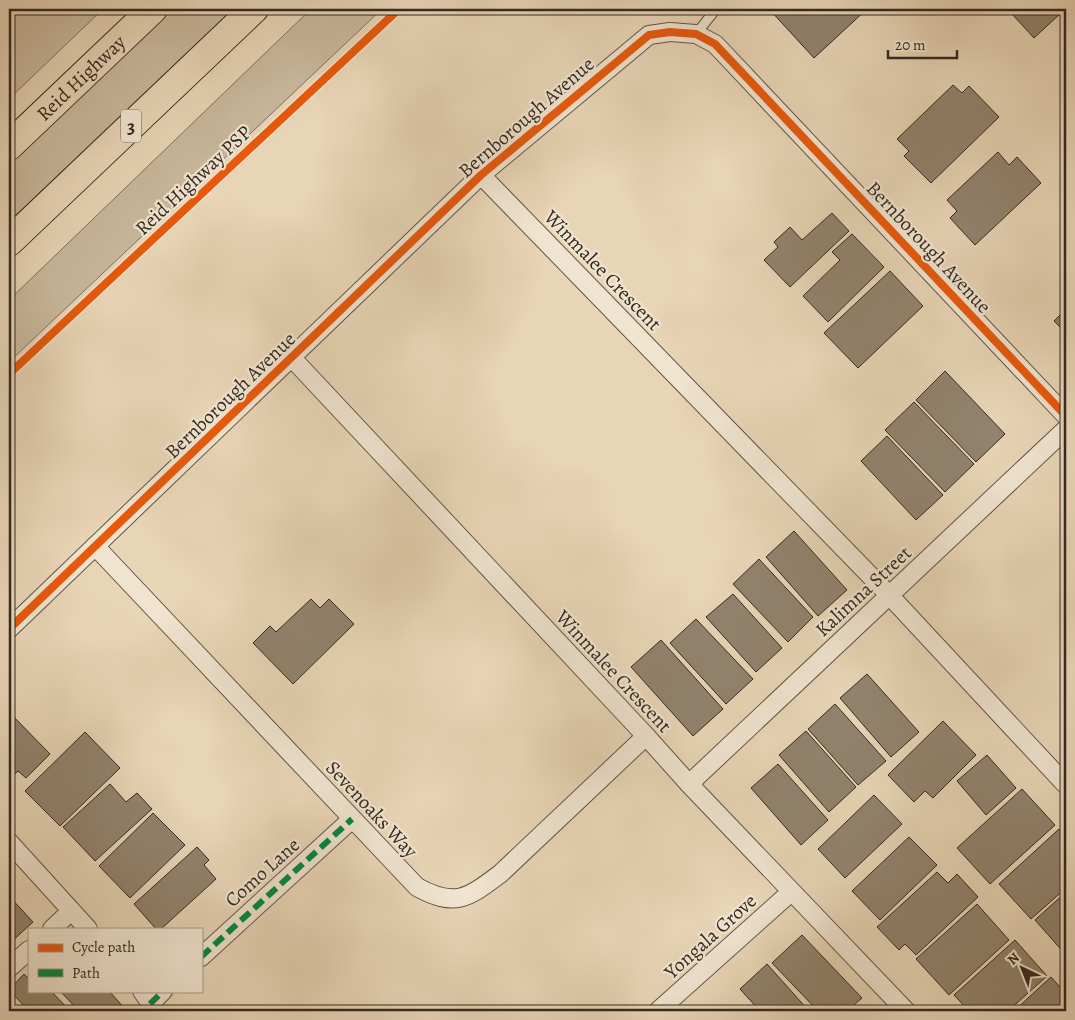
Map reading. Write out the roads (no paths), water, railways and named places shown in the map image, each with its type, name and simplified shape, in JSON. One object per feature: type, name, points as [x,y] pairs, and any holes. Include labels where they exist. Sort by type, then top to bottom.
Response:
[{"type":"highway","name":"Reid Highway","points":[[9,146],[153,9]]},
{"type":"highway","name":"3","points":[[9,242],[254,9]]},
{"type":"street","name":"Bernborough Avenue","points":[[9,629],[481,176],[649,35],[670,32],[696,34],[715,44],[1066,416]]},
{"type":"street","name":"Winmalee Crescent","points":[[481,176],[890,596],[1066,785]]},
{"type":"street","name":"Winmalee Crescent","points":[[292,358],[689,784],[906,1011]]},
{"type":"street","name":"Kalimna Street","points":[[689,784],[1066,429]]},
{"type":"street","name":"Sevenoaks Way","points":[[94,546],[417,888],[434,897],[451,900],[477,891],[500,874],[646,736]]},
{"type":"street","name":"Como Lane","points":[[202,956],[352,819]]},
{"type":"street","points":[[9,842],[87,928]]},
{"type":"street","name":"Yongala Grove","points":[[658,1011],[791,892]]},
{"type":"street","points":[[53,928],[71,911]]},
{"type":"street","points":[[9,968],[28,951]]},
{"type":"street","points":[[149,1002],[162,992]]},
{"type":"lane","points":[[696,34],[716,9]]}]
